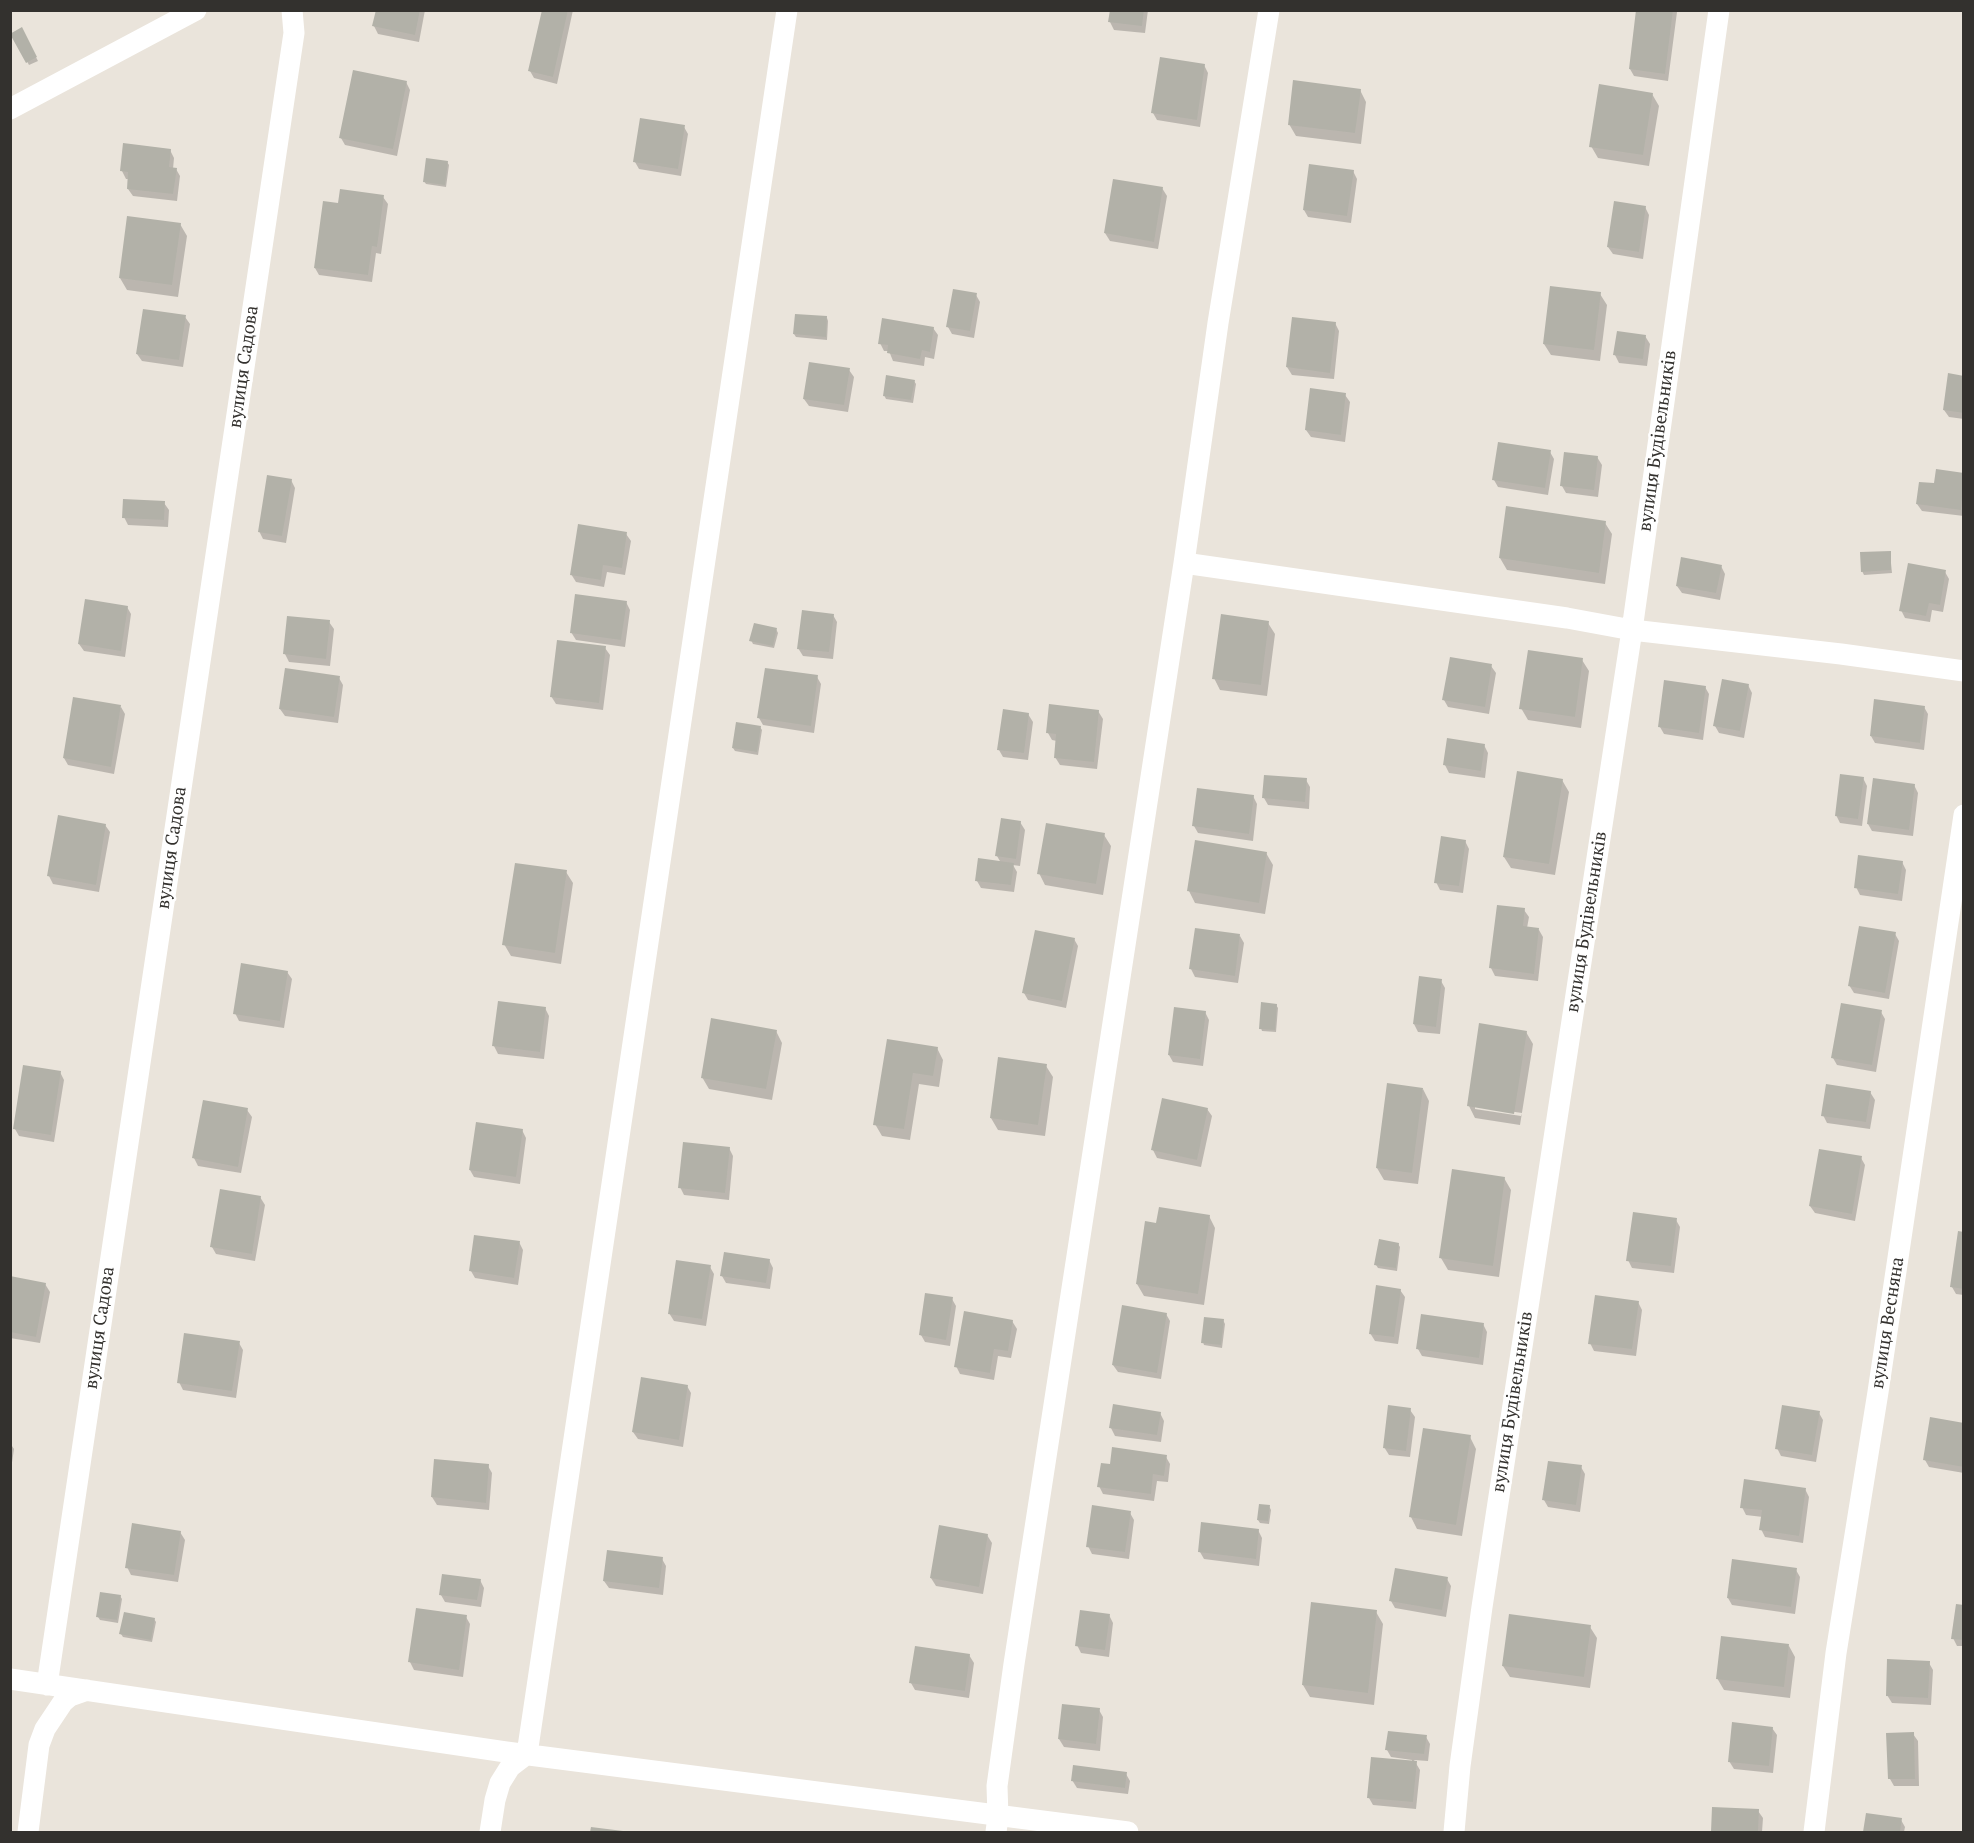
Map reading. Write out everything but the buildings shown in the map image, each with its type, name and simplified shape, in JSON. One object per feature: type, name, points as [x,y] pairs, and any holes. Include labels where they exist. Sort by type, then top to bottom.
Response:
[{"type":"street","points":[[10,109],[196,10]]},
{"type":"street","name":"вулиця Садова","points":[[47,1684],[294,33],[292,10]]},
{"type":"street","points":[[490,1833],[500,1783],[510,1767],[527,1754],[787,10]]},
{"type":"street","points":[[997,1825],[997,1786],[1014,1664],[1184,563],[1218,322],[1269,10]]},
{"type":"street","name":"вулиця Будівельників","points":[[1454,1833],[1460,1766],[1484,1595],[1632,630],[1719,10]]},
{"type":"street","points":[[1184,563],[1567,618],[1632,630],[1964,671]]},
{"type":"street","name":"вулиця Весняна","points":[[1814,1833],[1836,1653],[1964,815]]},
{"type":"street","points":[[10,1679],[997,1825],[1128,1833]]},
{"type":"street","points":[[28,1833],[39,1745],[45,1729],[63,1702],[70,1696],[87,1690]]}]
